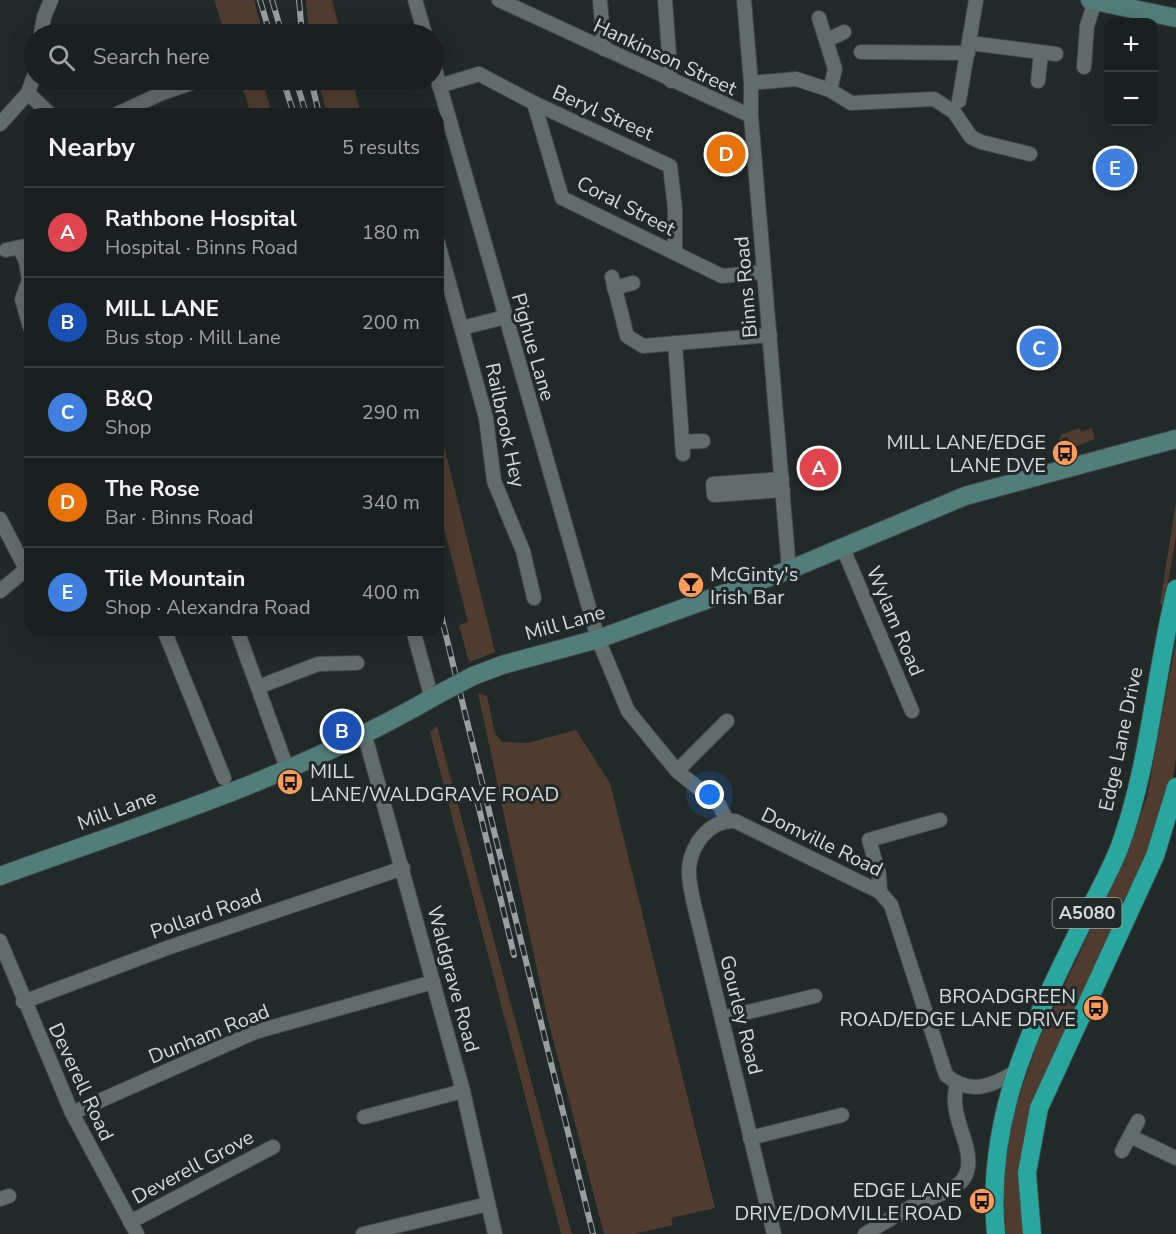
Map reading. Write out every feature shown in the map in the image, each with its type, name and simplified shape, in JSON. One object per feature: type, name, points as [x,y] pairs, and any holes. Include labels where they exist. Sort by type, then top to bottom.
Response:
[{"type":"highway","name":"Edge Lane Drive","points":[[996,1234],[995,1166],[1004,1109],[1017,1071],[1058,973],[1120,847],[1140,778],[1162,648],[1176,588]]},
{"type":"highway","name":"A5080","points":[[1032,1234],[1027,1173],[1039,1108],[1155,856],[1176,787]]},
{"type":"street","points":[[43,24],[51,0]]},
{"type":"street","points":[[415,0],[422,24]]},
{"type":"street","name":"Hankinson Street","points":[[499,0],[751,116]]},
{"type":"street","points":[[600,0],[604,49]]},
{"type":"street","points":[[665,0],[671,81]]},
{"type":"street","name":"Binns Road","points":[[744,0],[751,83],[751,116],[789,570]]},
{"type":"street","points":[[959,101],[976,0]]},
{"type":"street","points":[[1084,67],[1092,1],[1168,17],[1176,35]]},
{"type":"street","points":[[819,18],[835,69],[830,90]]},
{"type":"street","points":[[827,40],[844,32]]},
{"type":"street","points":[[861,52],[969,48],[1056,54]]},
{"type":"street","points":[[1038,81],[1041,53]]},
{"type":"street","name":"Beryl Street","points":[[444,84],[479,74],[534,103],[670,166],[675,208],[675,253]]},
{"type":"street","points":[[751,83],[796,79],[830,90],[851,103],[934,99],[950,108],[963,128],[981,142],[1030,154]]},
{"type":"street","points":[[0,124],[29,90]]},
{"type":"street","points":[[130,108],[171,90]]},
{"type":"street","name":"Pighue Lane","points":[[440,90],[598,639],[628,711],[677,771],[719,805],[727,820]]},
{"type":"street","points":[[28,93],[44,108]]},
{"type":"street","name":"Coral Street","points":[[534,103],[562,198],[722,276],[764,272]]},
{"type":"street","name":"Railbrook Hey","points":[[444,264],[486,418],[494,481],[523,551],[525,585],[534,598]]},
{"type":"street","points":[[633,283],[613,283],[627,336],[643,346],[770,335]]},
{"type":"street","points":[[462,328],[505,317]]},
{"type":"street","points":[[675,343],[682,448],[703,441]]},
{"type":"street","name":"Mill Lane","points":[[0,876],[288,771],[365,736],[473,676],[502,664],[598,639],[789,570],[965,496],[1170,441]]},
{"type":"street","points":[[0,519],[24,561]]},
{"type":"street","name":"Wylam Road","points":[[842,546],[912,711]]},
{"type":"street","points":[[0,591],[24,571]]},
{"type":"street","points":[[166,636],[224,778]]},
{"type":"street","points":[[239,636],[288,771]]},
{"type":"street","points":[[415,636],[434,697]]},
{"type":"street","points":[[258,687],[318,664],[357,663]]},
{"type":"street","points":[[677,771],[727,721]]},
{"type":"street","name":"Waldgrave Road","points":[[365,736],[463,1091],[495,1234]]},
{"type":"street","name":"Domville Road","points":[[727,820],[745,826],[880,892],[891,905],[942,1069],[957,1084]]},
{"type":"street","name":"Gourley Road","points":[[727,820],[704,833],[694,851],[689,868],[693,900],[774,1234]]},
{"type":"street","points":[[880,892],[879,874],[869,840],[940,820]]},
{"type":"street","name":"Pollard Road","points":[[23,1002],[167,948],[403,868]]},
{"type":"street","name":"Deverell Road","points":[[0,941],[23,1002],[72,1113],[133,1228]]},
{"type":"street","name":"Dunham Road","points":[[72,1113],[255,1032],[433,982]]},
{"type":"street","points":[[723,1018],[815,996]]},
{"type":"street","points":[[865,1234],[904,1210],[955,1188],[966,1176],[968,1156],[954,1101],[957,1084],[972,1089],[979,1088],[1017,1071]]},
{"type":"street","points":[[364,1117],[463,1091]]},
{"type":"street","points":[[750,1138],[842,1115]]},
{"type":"street","points":[[1122,1151],[1138,1121]]},
{"type":"street","points":[[1130,1136],[1176,1158]]},
{"type":"street","name":"Deverell Grove","points":[[133,1228],[273,1147]]},
{"type":"street","points":[[363,1234],[488,1203]]},
{"type":"shaded area","points":[[214,0],[254,0],[260,24],[222,24]]},
{"type":"shaded area","points":[[306,0],[332,0],[338,24],[308,24]]},
{"type":"shaded area","points":[[243,90],[265,90],[270,108],[249,108]]},
{"type":"shaded area","points":[[321,90],[355,90],[359,108],[325,108]]},
{"type":"shaded area","points":[[1080,428],[1081,432],[1092,428],[1095,439],[1071,448],[1068,437],[1062,438],[1063,450],[1059,440],[1062,434]]},
{"type":"shaded area","points":[[444,446],[495,652],[469,662],[459,625],[468,622],[444,528]]},
{"type":"shaded area","points":[[1176,502],[1176,536],[1164,604],[1160,604]]},
{"type":"shaded area","points":[[1176,641],[1176,757],[1172,784],[1160,828],[1068,1026],[1025,1131],[1020,1182],[1025,1234],[1006,1234],[1003,1172],[1009,1126],[1038,1042],[1131,843],[1147,797]]},
{"type":"shaded area","points":[[478,693],[487,696],[495,733],[502,742],[527,743],[576,730],[610,783],[715,1208],[671,1218],[673,1225],[634,1234],[604,1234],[547,1016]]},
{"type":"shaded area","points":[[437,726],[572,1234],[561,1234],[430,732]]},
{"type":"railway","points":[[260,0],[267,24]]},
{"type":"railway","points":[[272,0],[279,24]]},
{"type":"railway","points":[[299,0],[301,24]]},
{"type":"railway","points":[[286,90],[292,108]]},
{"type":"railway","points":[[299,90],[304,108]]},
{"type":"railway","points":[[313,90],[318,108]]},
{"type":"railway","points":[[444,627],[593,1234]]},
{"type":"railway","points":[[477,800],[514,955]]},
{"type":"place","name":"The Rose","points":[[726,154]]},
{"type":"place","name":"Tile Mountain","points":[[1115,168]]},
{"type":"place","name":"B&Q","points":[[1039,348]]},
{"type":"place","name":"MILL LANE/EDGE LANE DVE","points":[[1065,453]]},
{"type":"place","name":"Rathbone Hospital","points":[[819,468]]},
{"type":"place","name":"McGinty's Irish Bar","points":[[691,585]]},
{"type":"place","name":"MILL LANE","points":[[342,731]]},
{"type":"place","name":"MILL LANE/WALDGRAVE ROAD","points":[[290,782]]},
{"type":"place","name":"BROADGREEN ROAD/EDGE LANE DRIVE","points":[[1096,1008]]},
{"type":"place","name":"EDGE LANE DRIVE/DOMVILLE ROAD","points":[[982,1201]]}]
